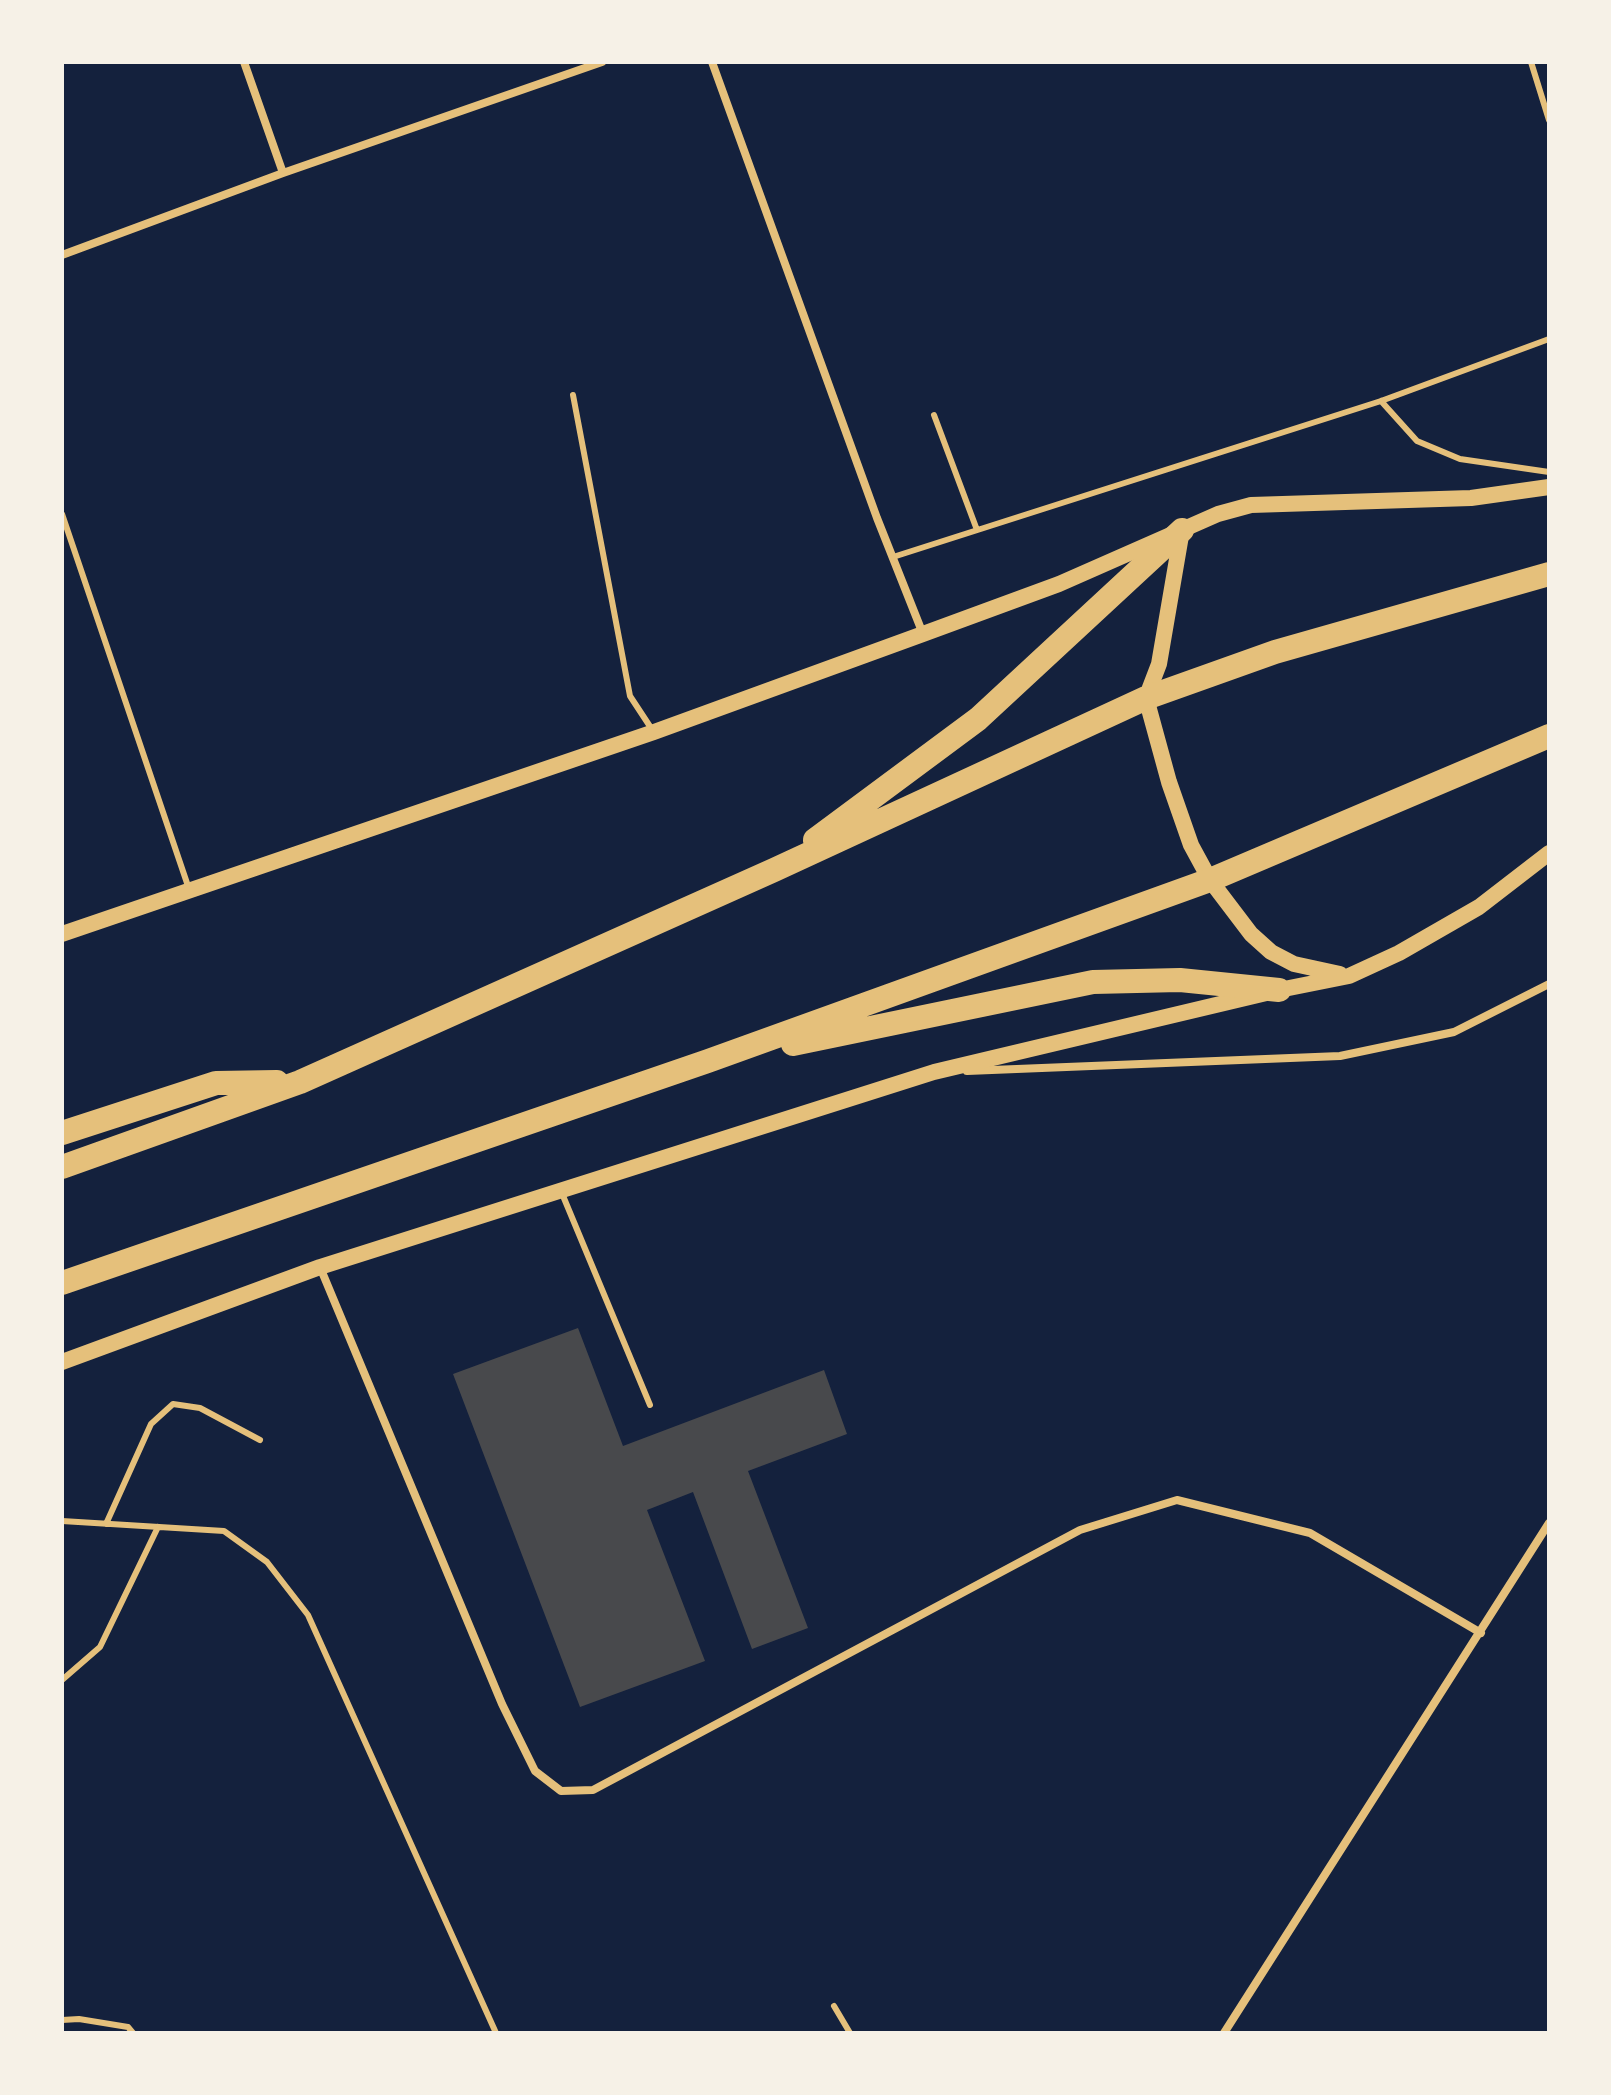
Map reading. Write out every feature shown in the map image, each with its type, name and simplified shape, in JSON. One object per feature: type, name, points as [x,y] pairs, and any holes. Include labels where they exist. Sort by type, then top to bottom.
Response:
[{"type":"highway","points":[[774,870],[978,719],[1182,530]]},
{"type":"highway","points":[[62,1167],[300,1082],[774,870],[1146,698],[1275,652],[1549,574]]},
{"type":"highway","points":[[62,1283],[708,1061],[1210,880],[1549,736]]},
{"type":"highway","points":[[708,1061],[1093,982],[1180,980],[1279,990]]},
{"type":"highway","points":[[62,1133],[216,1083],[300,1082]]},
{"type":"main road","points":[[62,934],[654,732],[1059,584],[1218,514],[1251,505],[1471,498],[1549,487]]},
{"type":"main road","points":[[1182,530],[1159,664],[1146,698],[1169,782],[1191,845],[1210,880],[1251,934],[1271,952],[1294,964],[1349,976]]},
{"type":"main road","points":[[62,1362],[320,1267],[934,1072],[1349,976],[1399,953],[1479,907],[1549,853]]},
{"type":"street","points":[[244,62],[283,173]]},
{"type":"street","points":[[62,255],[283,173],[602,62]]},
{"type":"street","points":[[712,62],[923,634]]},
{"type":"street","points":[[934,1072],[1340,1056],[1454,1032],[1549,984]]},
{"type":"street","points":[[320,1267],[502,1704],[535,1771],[561,1791],[593,1790],[1080,1530],[1177,1500],[1310,1533],[1481,1633]]},
{"type":"street","points":[[1225,2032],[1549,1523]]},
{"type":"lane","points":[[1531,62],[1549,120]]},
{"type":"lane","points":[[893,557],[1381,401],[1549,339]]},
{"type":"lane","points":[[573,395],[630,696],[654,732]]},
{"type":"lane","points":[[1381,401],[1417,441],[1460,459],[1549,472]]},
{"type":"lane","points":[[934,415],[977,530]]},
{"type":"lane","points":[[62,514],[189,889]]},
{"type":"lane","points":[[561,1191],[650,1405]]},
{"type":"lane","points":[[106,1524],[151,1424],[173,1404],[200,1408],[260,1440]]},
{"type":"lane","points":[[62,1521],[224,1531],[267,1562],[308,1615],[496,2033]]},
{"type":"lane","points":[[62,1680],[100,1647],[158,1527]]},
{"type":"lane","points":[[834,2006],[850,2033]]},
{"type":"lane","points":[[62,2020],[79,2019],[128,2027],[133,2033]]},
{"type":"building","points":[[578,1328],[623,1446],[824,1370],[847,1434],[748,1471],[808,1628],[752,1649],[693,1492],[647,1510],[705,1661],[580,1707],[453,1374]]}]
